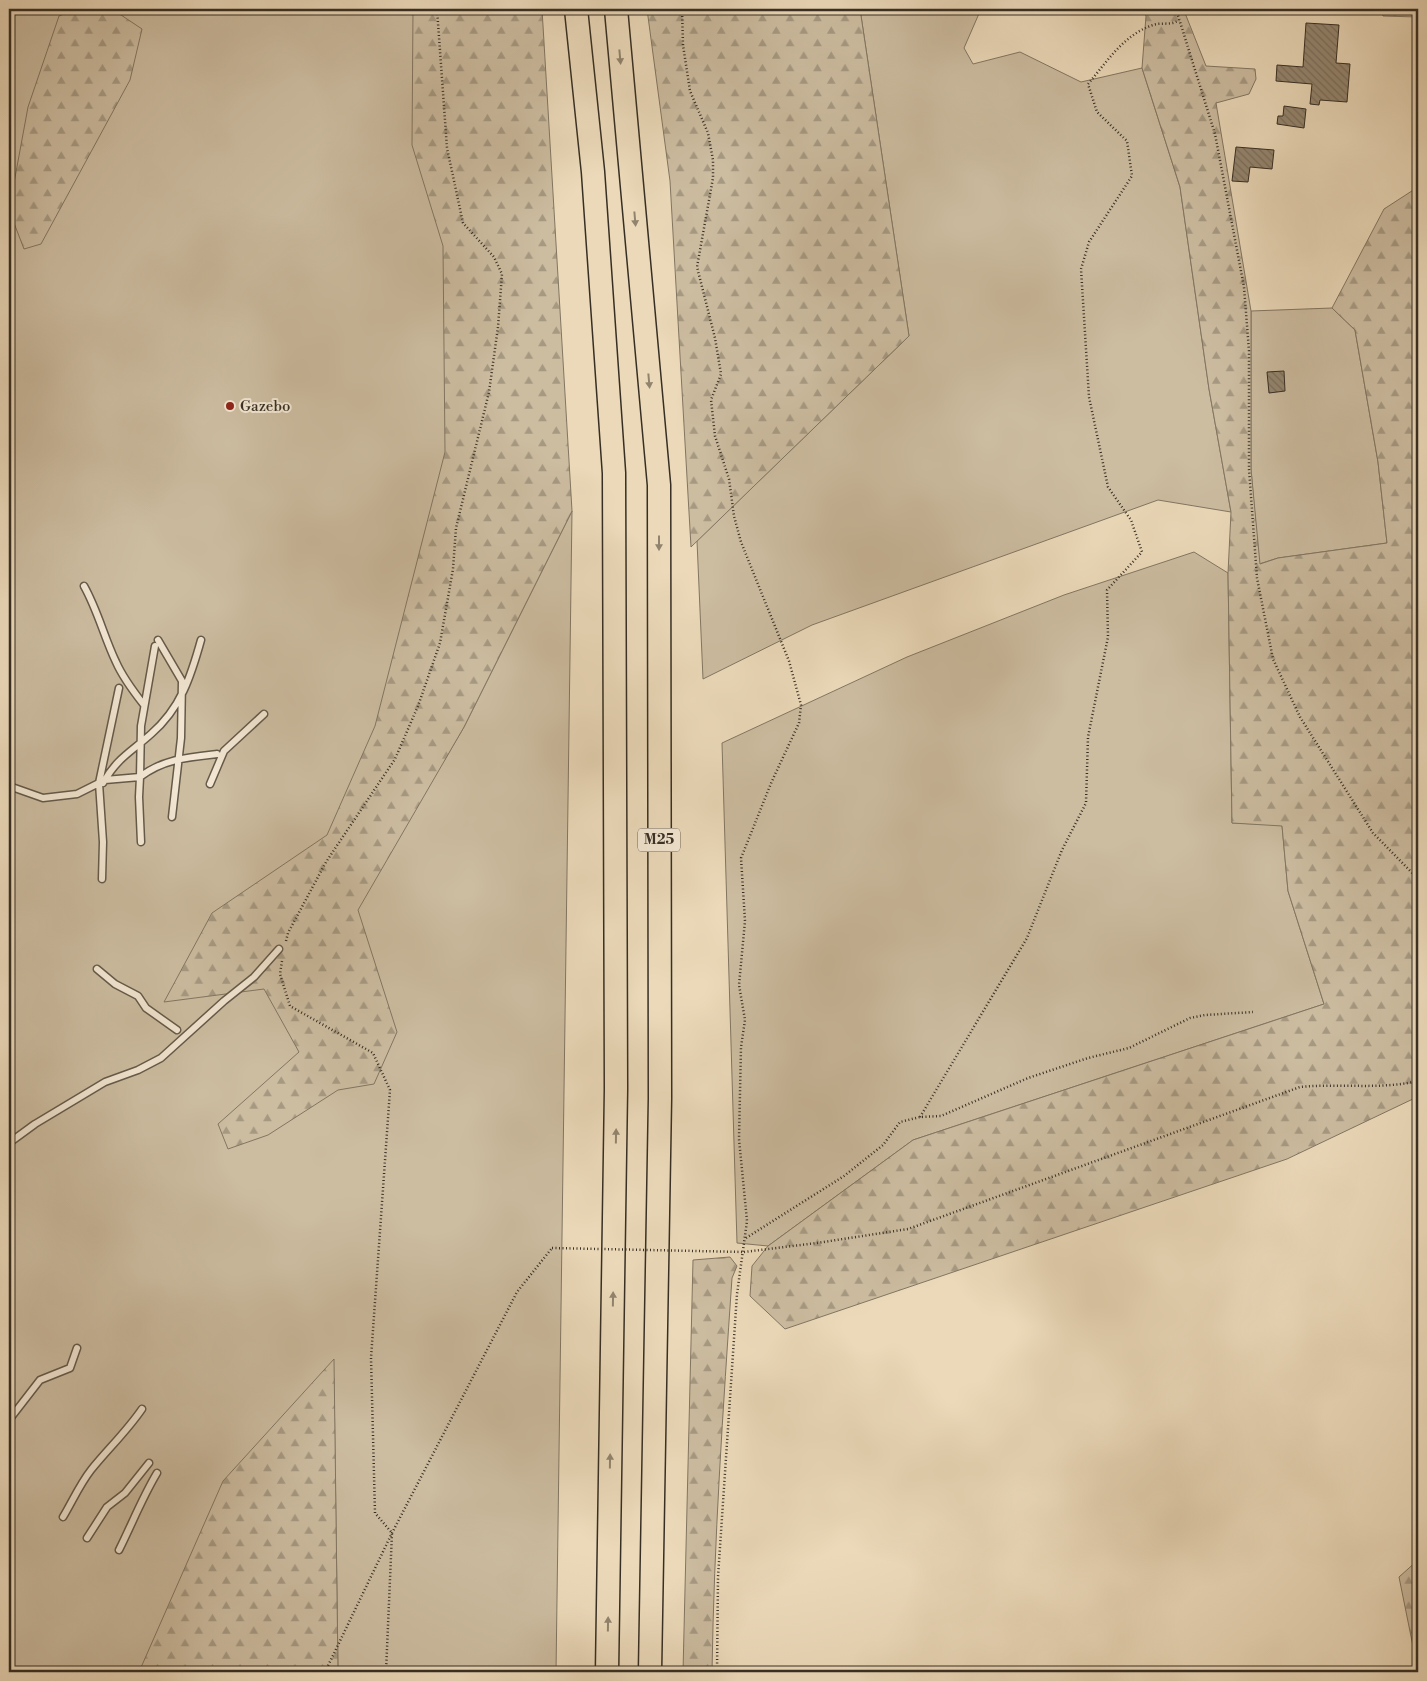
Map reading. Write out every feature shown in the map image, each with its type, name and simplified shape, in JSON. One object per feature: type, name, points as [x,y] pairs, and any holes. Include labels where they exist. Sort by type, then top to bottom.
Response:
[{"type":"highway","name":"M25","points":[[576,9],[593,172],[614,474],[616,1089],[607,1672]]},
{"type":"highway","name":"M25","points":[[616,9],[659,484],[660,1098],[650,1672]]},
{"type":"lane","points":[[9,13],[11,9]]},
{"type":"lane","points":[[84,586],[95,606],[115,662],[127,683],[144,705]]},
{"type":"lane","points":[[102,781],[114,764],[152,734],[181,698],[191,679],[201,640]]},
{"type":"lane","points":[[141,842],[139,797],[141,742],[144,705],[156,643],[182,681],[179,759],[172,796],[172,817]]},
{"type":"lane","points":[[102,878],[103,842],[99,790],[119,688]]},
{"type":"lane","points":[[210,784],[224,751],[264,714]]},
{"type":"lane","points":[[9,786],[43,798],[77,794],[102,781],[140,777],[155,766],[179,759],[217,754]]},
{"type":"lane","points":[[9,1143],[35,1124],[105,1082],[138,1070],[161,1058],[224,1001],[254,977],[282,949]]},
{"type":"lane","points":[[97,969],[115,984],[138,996],[146,1008],[177,1030]]},
{"type":"lane","points":[[9,1420],[40,1380],[70,1368],[77,1348]]},
{"type":"lane","points":[[63,1518],[90,1472],[132,1424],[142,1409]]},
{"type":"lane","points":[[87,1538],[107,1507],[125,1493],[149,1463]]},
{"type":"lane","points":[[119,1550],[139,1504],[157,1473]]},
{"type":"path","points":[[282,949],[288,933],[326,862],[395,759],[418,706],[440,643],[452,569],[456,528],[489,392],[498,327],[502,274],[494,257],[463,223],[447,148],[437,9]]},
{"type":"path","points":[[682,9],[683,46],[690,91],[708,133],[713,160],[713,178],[697,267],[715,338],[721,374],[711,400],[715,436],[730,480],[734,516],[741,542],[789,661],[800,705],[799,723],[772,781],[742,858],[745,921],[739,985],[745,1020],[741,1047],[740,1139],[747,1221],[738,1294],[718,1577],[717,1672]]},
{"type":"path","points":[[1176,9],[1215,134],[1244,287],[1249,351],[1249,469],[1257,578],[1273,659],[1300,717],[1373,833],[1418,880]]},
{"type":"path","points":[[920,1117],[1027,938],[1062,850],[1086,803],[1088,737],[1108,637],[1107,590],[1142,552],[1131,520],[1108,487],[1089,397],[1081,269],[1089,242],[1132,176],[1127,141],[1097,112],[1088,84],[1127,37],[1154,25],[1175,23],[1179,20]]},
{"type":"path","points":[[283,958],[280,974],[290,1006],[374,1053],[390,1090],[371,1358],[375,1513],[392,1533],[386,1672]]},
{"type":"path","points":[[746,1238],[844,1176],[884,1146],[900,1122],[920,1117],[941,1116],[1028,1078],[1088,1058],[1129,1048],[1190,1018],[1205,1015],[1253,1012]]},
{"type":"path","points":[[325,1672],[392,1533],[517,1292],[552,1248],[744,1252],[908,1229],[1300,1087],[1328,1084],[1397,1086],[1418,1081]]},
{"type":"green space","points":[[9,9],[441,9],[488,281],[444,761],[464,727],[572,511],[556,1672],[338,1672],[334,1378],[205,1672],[9,1672]]},
{"type":"green space","points":[[76,9],[112,9],[142,29],[130,80],[41,244],[24,249],[9,210],[28,107],[59,16]]},
{"type":"green space","points":[[413,9],[542,9],[572,511],[464,727],[358,910],[397,1032],[374,1084],[338,1090],[268,1135],[228,1149],[218,1124],[299,1052],[264,989],[164,1002],[212,913],[327,835],[375,726],[445,452],[443,246],[412,145]]},
{"type":"green space","points":[[647,9],[860,9],[909,336],[691,547],[670,181]]},
{"type":"green space","points":[[860,9],[981,9],[964,48],[973,64],[1020,52],[1081,82],[1142,68],[1180,187],[1209,389],[1231,512],[1158,500],[812,625],[703,679],[697,541],[909,336]]},
{"type":"green space","points":[[1142,9],[1244,9],[1250,14],[1185,13],[1206,66],[1255,69],[1256,79],[1249,94],[1216,103],[1251,311],[1251,469],[1260,564],[1278,558],[1387,543],[1378,462],[1355,330],[1332,308],[1384,209],[1418,187],[1418,1105],[1415,1098],[1287,1159],[785,1329],[750,1296],[752,1266],[768,1246],[913,1140],[1324,1004],[1288,891],[1282,826],[1232,823],[1228,573],[1231,512],[1209,389],[1180,187],[1142,68],[1146,16]]},
{"type":"green space","points":[[1381,9],[1418,9],[1418,17],[1383,16]]},
{"type":"green space","points":[[1332,308],[1355,330],[1378,462],[1387,543],[1278,558],[1259,564],[1251,469],[1251,311]]},
{"type":"green space","points":[[1194,552],[1228,573],[1232,823],[1282,825],[1288,891],[1324,1004],[913,1140],[768,1246],[737,1243],[722,743],[907,657],[1064,595]]},
{"type":"green space","points":[[730,1257],[737,1266],[732,1278],[722,1426],[712,1672],[683,1672],[693,1260]]},
{"type":"green space","points":[[334,1359],[338,1672],[139,1672],[223,1481]]},
{"type":"green space","points":[[1418,1560],[1418,1671],[1399,1577]]},
{"type":"building","points":[[1306,23],[1339,25],[1336,63],[1350,64],[1347,102],[1320,100],[1319,105],[1310,104],[1312,84],[1276,81],[1277,65],[1303,67]]},
{"type":"building","points":[[1284,106],[1306,109],[1304,128],[1277,124],[1278,116],[1283,116]]},
{"type":"building","points":[[1236,147],[1274,150],[1272,169],[1250,167],[1248,182],[1232,181]]},
{"type":"building","points":[[1284,371],[1285,391],[1269,393],[1267,372]]},
{"type":"building","name":"Gazebo","points":[[230,403],[233,406],[230,409],[227,406]]},
{"type":"place","name":"Gazebo","points":[[230,406]]}]
